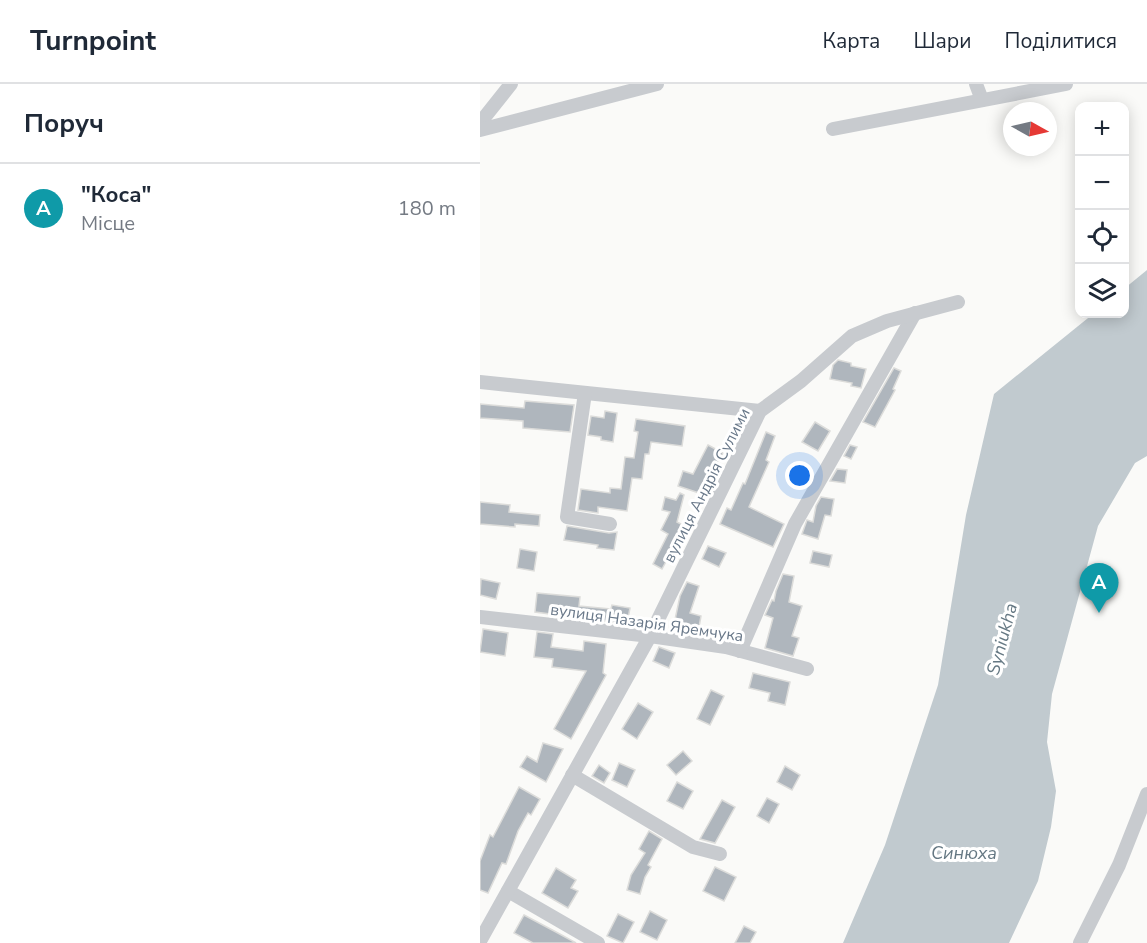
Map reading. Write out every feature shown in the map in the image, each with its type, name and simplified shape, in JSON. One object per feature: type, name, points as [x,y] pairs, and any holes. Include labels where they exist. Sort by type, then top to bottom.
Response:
[{"type":"street","points":[[480,123],[512,84]]},
{"type":"street","points":[[480,130],[657,84]]},
{"type":"street","points":[[976,84],[982,100]]},
{"type":"street","points":[[833,129],[1066,84]]},
{"type":"street","name":"вулиця Андрія Сулими","points":[[480,941],[650,636],[760,411],[801,381],[852,336],[887,321],[958,302]]},
{"type":"street","points":[[740,651],[795,524],[915,313]]},
{"type":"street","points":[[480,382],[760,411]]},
{"type":"street","points":[[585,393],[567,517],[610,524]]},
{"type":"street","name":"вулиця Назарія Яремчука","points":[[480,617],[650,636],[740,651],[807,669]]},
{"type":"street","points":[[572,776],[693,847],[720,854]]},
{"type":"street","points":[[1080,943],[1119,865],[1147,794]]},
{"type":"street","points":[[508,891],[598,943]]},
{"type":"water","name":"Синюха","points":[[1147,270],[1147,456],[1135,463],[1098,526],[1052,694],[1047,742],[1056,791],[1051,827],[1038,881],[1009,943],[843,943],[885,845],[938,685],[966,515],[994,394],[1088,318],[1129,318],[1129,285]]},
{"type":"building","points":[[838,360],[866,369],[861,388],[851,386],[852,383],[830,379],[833,365]]},
{"type":"building","points":[[894,368],[901,371],[893,389],[895,390],[875,427],[863,422]]},
{"type":"building","points":[[525,401],[574,405],[570,432],[523,428],[523,421],[480,418],[480,404],[524,408]]},
{"type":"building","points":[[605,411],[617,413],[613,442],[588,435],[591,416],[604,418]]},
{"type":"building","points":[[636,419],[685,426],[682,446],[651,442],[649,454],[645,454],[642,479],[632,478],[627,511],[598,507],[598,513],[578,510],[581,489],[610,493],[610,488],[621,489],[625,457],[634,458],[638,432],[634,431]]},
{"type":"building","points":[[815,422],[830,431],[818,451],[802,442]]},
{"type":"building","points":[[766,432],[775,436],[766,460],[769,462],[749,507],[784,524],[773,547],[720,524],[727,508],[731,510],[743,483],[745,484]]},
{"type":"building","points":[[708,445],[723,453],[711,476],[705,495],[678,486],[683,471],[693,474]]},
{"type":"building","points":[[850,445],[857,447],[851,459],[844,456]]},
{"type":"building","points":[[837,469],[847,470],[845,483],[830,481]]},
{"type":"building","points":[[680,493],[684,495],[677,522],[685,526],[662,569],[653,564],[668,534],[661,530],[670,512],[662,510],[665,497],[676,500]]},
{"type":"building","points":[[821,497],[834,499],[831,516],[825,515],[818,539],[802,534],[807,520],[813,522],[816,506]]},
{"type":"building","points":[[480,502],[510,505],[509,512],[540,515],[539,526],[515,524],[515,527],[480,524]]},
{"type":"building","points":[[567,526],[609,533],[617,532],[614,550],[564,540]]},
{"type":"building","points":[[708,546],[726,553],[719,567],[702,559]]},
{"type":"building","points":[[520,549],[537,552],[534,571],[517,568]]},
{"type":"building","points":[[813,551],[832,555],[829,567],[810,563]]},
{"type":"building","points":[[783,574],[794,576],[789,602],[802,606],[792,636],[799,638],[793,656],[765,648],[773,618],[765,615],[772,600],[774,601]]},
{"type":"building","points":[[481,579],[500,583],[496,599],[480,595]]},
{"type":"building","points":[[687,582],[699,586],[690,613],[701,616],[698,633],[673,629],[680,596]]},
{"type":"building","points":[[537,593],[580,597],[579,606],[611,609],[612,605],[630,608],[627,624],[535,612]]},
{"type":"building","points":[[483,629],[508,633],[505,656],[480,652]]},
{"type":"building","points":[[537,632],[553,634],[551,647],[583,651],[584,641],[606,644],[603,673],[606,675],[571,739],[554,729],[586,671],[552,667],[553,659],[534,657]]},
{"type":"building","points":[[659,647],[675,653],[669,668],[653,661]]},
{"type":"building","points":[[753,673],[790,682],[785,705],[768,701],[770,693],[749,688]]},
{"type":"building","points":[[711,690],[724,696],[710,725],[697,719]]},
{"type":"building","points":[[638,703],[653,712],[637,739],[622,729]]},
{"type":"building","points":[[543,743],[563,749],[546,782],[520,767],[527,756],[537,762]]},
{"type":"building","points":[[683,751],[692,761],[676,775],[667,765]]},
{"type":"building","points":[[619,763],[635,770],[627,787],[612,780]]},
{"type":"building","points":[[599,765],[610,773],[604,783],[592,776]]},
{"type":"building","points":[[785,766],[800,775],[792,790],[777,782]]},
{"type":"building","points":[[677,782],[693,791],[683,809],[667,801]]},
{"type":"building","points":[[519,787],[540,799],[531,815],[528,813],[518,831],[506,864],[502,863],[488,893],[480,890],[480,861],[490,835],[493,837]]},
{"type":"building","points":[[767,798],[779,804],[769,823],[757,816]]},
{"type":"building","points":[[722,800],[735,807],[715,843],[700,839]]},
{"type":"building","points":[[649,831],[662,839],[648,865],[651,867],[640,894],[627,890],[631,875],[645,853],[639,849]]},
{"type":"building","points":[[715,867],[736,877],[724,901],[703,891]]},
{"type":"building","points":[[556,868],[576,880],[571,888],[578,891],[568,908],[542,893]]},
{"type":"building","points":[[650,911],[667,920],[657,940],[640,932]]},
{"type":"building","points":[[618,914],[634,922],[623,943],[607,936]]},
{"type":"building","points":[[524,915],[576,943],[533,943],[514,933]]},
{"type":"building","points":[[744,926],[756,932],[750,943],[735,943]]},
{"type":"place","name":"\"Коса\"","points":[[1099,613]]},
{"type":"water label","name":"Syniukha","points":[[1002,639]]}]
